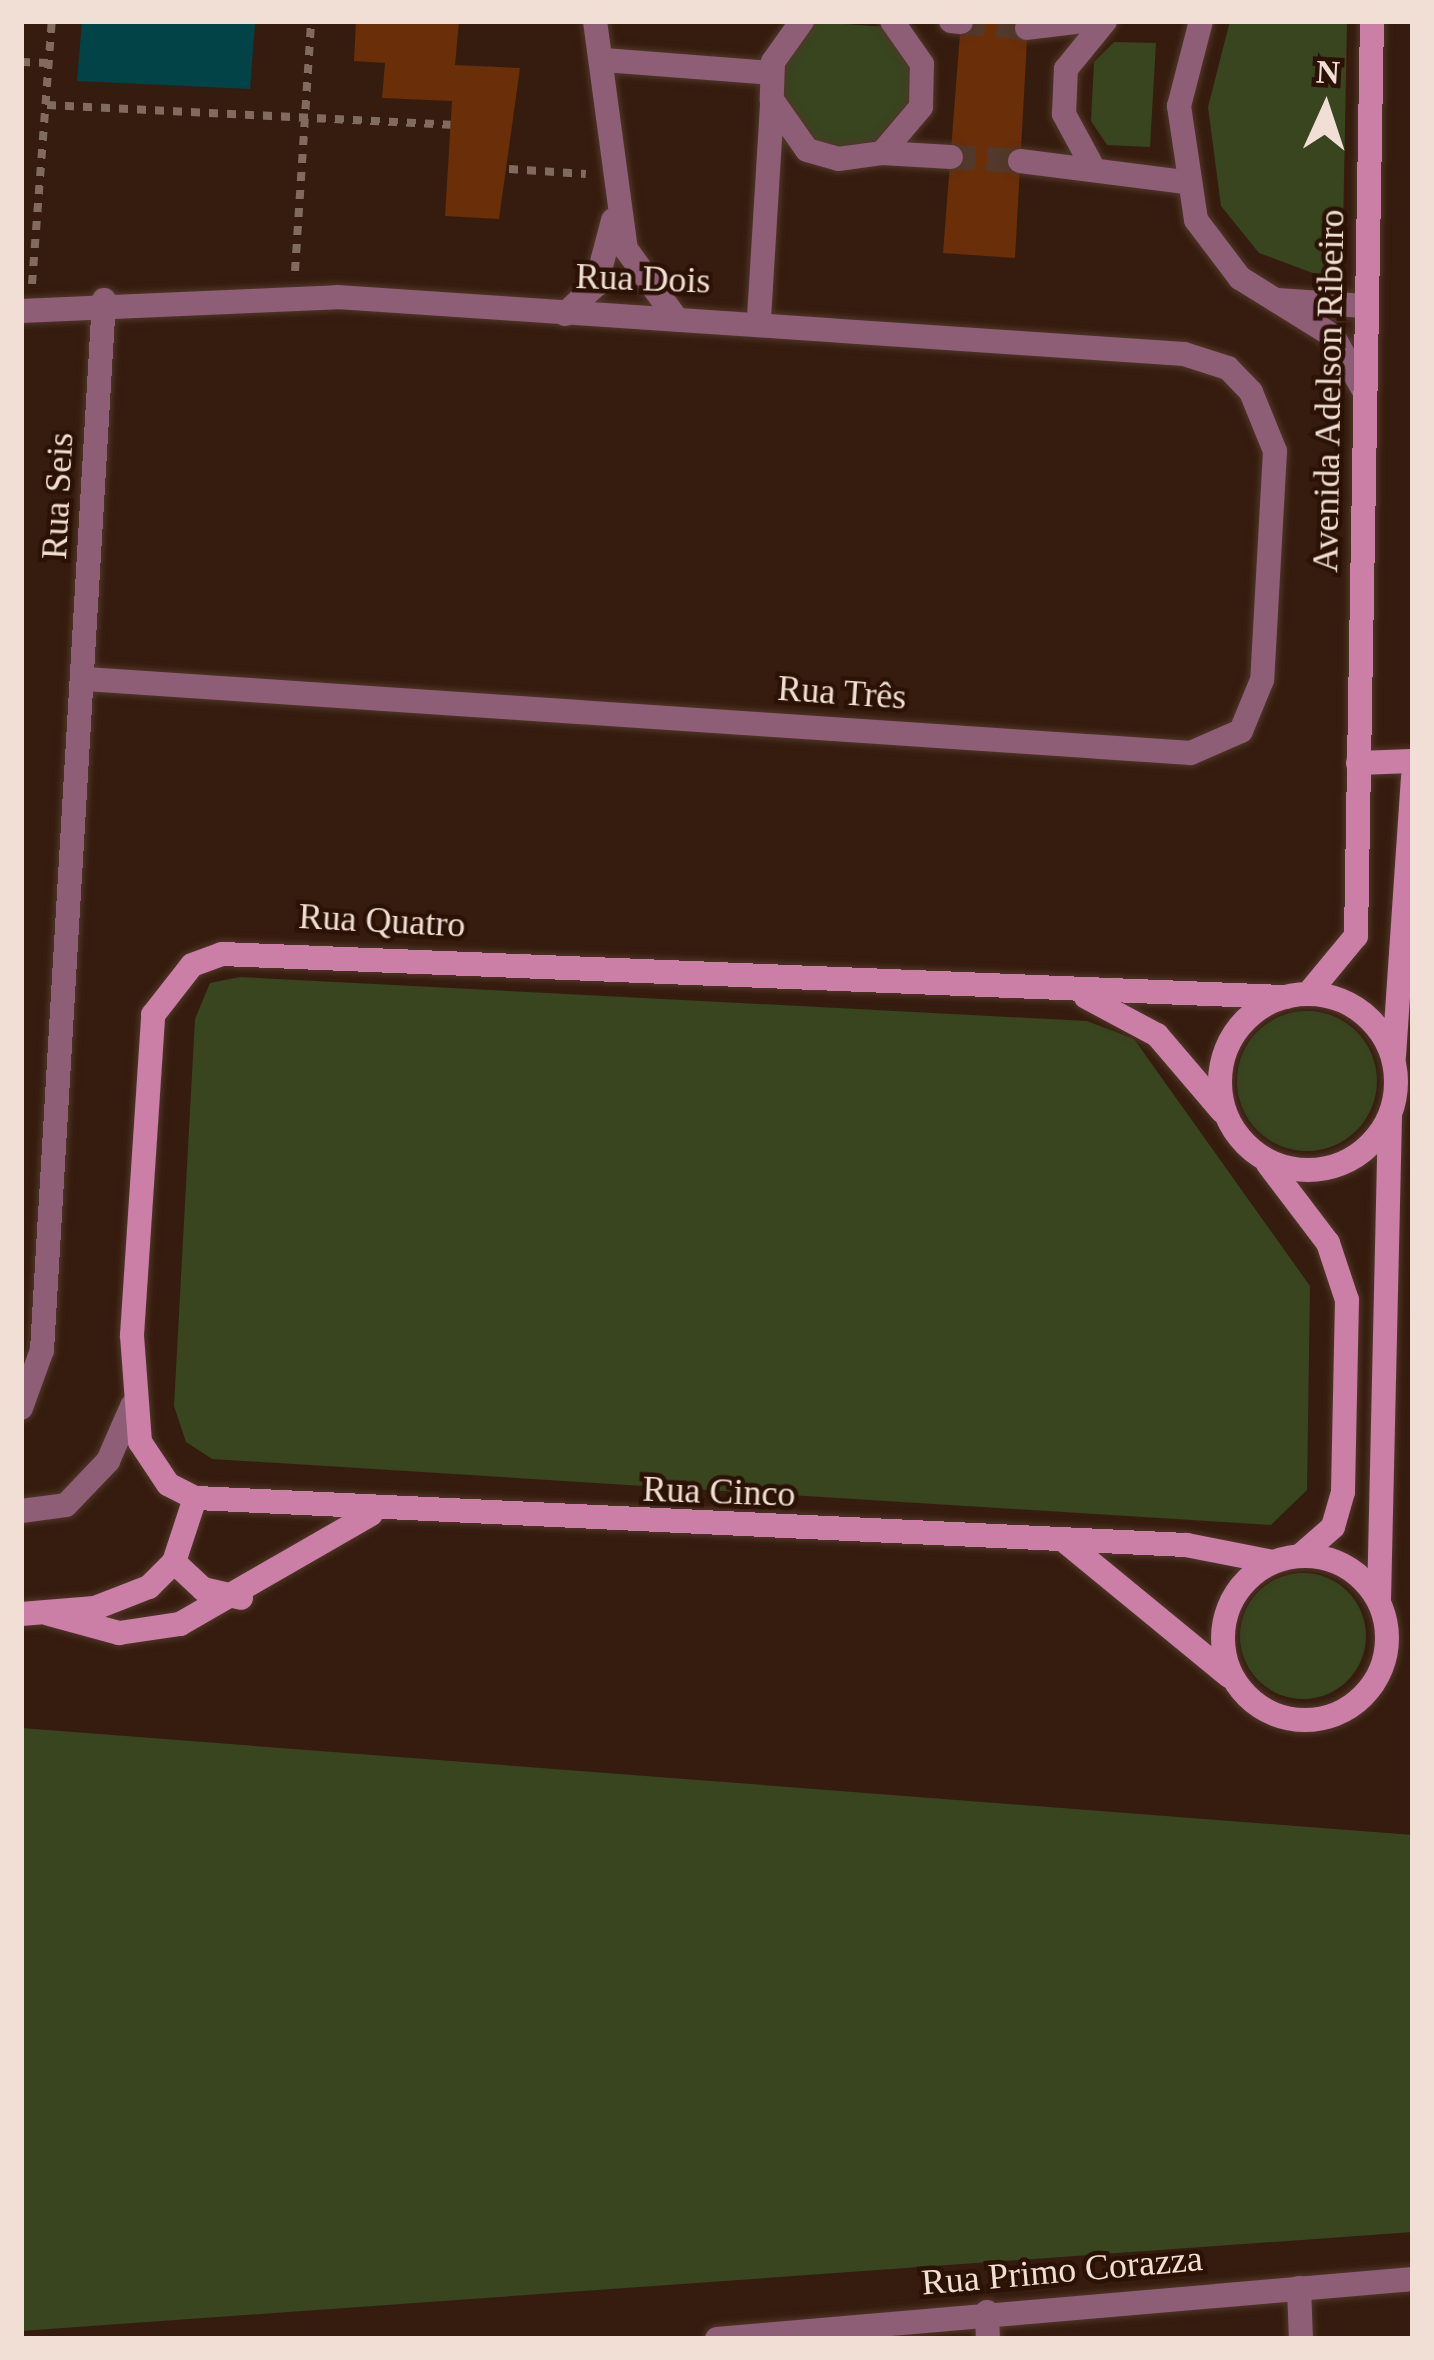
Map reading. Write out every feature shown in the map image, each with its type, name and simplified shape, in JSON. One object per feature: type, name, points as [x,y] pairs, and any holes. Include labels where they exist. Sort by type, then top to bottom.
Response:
[{"type":"street","points":[[595,21],[614,176],[634,270],[675,317]]},
{"type":"street","points":[[760,318],[775,21]]},
{"type":"street","points":[[772,67],[802,21]]},
{"type":"street","points":[[882,153],[911,127],[925,86],[914,44],[892,21]]},
{"type":"street","points":[[951,21],[962,22]]},
{"type":"street","points":[[1028,28],[1084,21]]},
{"type":"street","points":[[1091,164],[1064,114],[1066,69],[1105,21]]},
{"type":"street","points":[[1202,21],[1179,106],[1184,182],[1212,247],[1269,300],[1333,336],[1363,388]]},
{"type":"street","name":"Avenida Adelson Ribeiro","points":[[1296,995],[1356,936],[1372,21]]},
{"type":"street","points":[[603,60],[772,67]]},
{"type":"street","points":[[772,100],[807,150]]},
{"type":"street","points":[[764,226],[780,167],[807,150],[951,157]]},
{"type":"street","points":[[1020,161],[1091,164],[1184,182]]},
{"type":"street","points":[[565,314],[602,272],[614,176]]},
{"type":"street","name":"Rua Dois","points":[[26,310],[104,300],[294,296],[565,314],[760,318],[1184,354],[1228,368],[1251,392]]},
{"type":"street","name":"Rua Seis","points":[[21,1408],[42,1350],[104,300]]},
{"type":"street","points":[[1269,300],[1365,306]]},
{"type":"street","name":"Rua Três","points":[[85,679],[1191,753],[1241,731],[1262,680],[1275,452],[1251,392]]},
{"type":"street","points":[[1358,763],[1413,760]]},
{"type":"street","points":[[1065,1541],[1272,1714],[1346,1710],[1380,1674],[1390,1116],[1413,777]]},
{"type":"street","name":"Rua Quatro","points":[[195,1498],[149,1463],[132,1406],[146,1055],[167,986],[192,964],[256,951],[1296,995]]},
{"type":"street","points":[[1055,986],[1157,1035],[1262,1157],[1328,1244],[1347,1300],[1343,1492],[1333,1527],[1301,1555]]},
{"type":"street","points":[[1226,1115],[1220,1073],[1234,1034],[1296,995],[1352,1005],[1394,1058]]},
{"type":"street","points":[[1262,1157],[1291,1169],[1350,1160],[1390,1116]]},
{"type":"street","points":[[21,1511],[66,1505],[109,1461],[132,1406]]},
{"type":"street","points":[[21,1614],[49,1614],[127,1600],[174,1562],[195,1498]]},
{"type":"street","name":"Rua Cinco","points":[[195,1498],[371,1514],[1186,1545],[1273,1562]]},
{"type":"street","points":[[49,1614],[119,1633],[180,1624],[241,1598],[371,1514]]},
{"type":"street","points":[[1234,1680],[1226,1611],[1273,1562],[1301,1555],[1342,1564],[1379,1600]]},
{"type":"street","points":[[174,1562],[202,1589],[241,1598]]},
{"type":"street","name":"Rua Primo Corazza","points":[[717,2339],[987,2312],[1413,2279]]},
{"type":"street","points":[[1299,2288],[1301,2339]]},
{"type":"street","points":[[987,2312],[988,2339]]},
{"type":"path","points":[[26,310],[52,21]]},
{"type":"path","points":[[294,296],[311,21]]},
{"type":"path","points":[[21,62],[50,64]]},
{"type":"path","points":[[47,105],[451,124]]},
{"type":"path","points":[[509,170],[614,176]]},
{"type":"green space","points":[[802,21],[901,28],[921,107],[856,159],[789,133],[773,62]]},
{"type":"green space","points":[[1230,21],[1347,21],[1342,284],[1259,253],[1221,206],[1208,107]]},
{"type":"green space","points":[[1114,42],[1156,43],[1150,147],[1107,145],[1091,121],[1094,62]]},
{"type":"green space","points":[[240,977],[1087,1021],[1134,1039],[1310,1286],[1307,1490],[1271,1525],[212,1459],[186,1442],[174,1406],[195,1019],[210,983]]},
{"type":"green space","points":[[1307,1011],[1334,1017],[1356,1032],[1371,1054],[1377,1081],[1371,1108],[1356,1130],[1334,1145],[1307,1151],[1280,1145],[1258,1130],[1243,1108],[1237,1081],[1243,1054],[1258,1032],[1280,1017]]},
{"type":"green space","points":[[1303,1573],[1327,1577],[1348,1591],[1362,1612],[1366,1636],[1362,1660],[1348,1681],[1327,1695],[1303,1699],[1279,1695],[1258,1681],[1244,1660],[1240,1636],[1244,1612],[1258,1591],[1279,1577]]},
{"type":"green space","points":[[21,1728],[1413,1835],[1413,2232],[21,2331]]},
{"type":"water","points":[[82,21],[255,24],[250,89],[77,81]]},
{"type":"building","points":[[356,21],[459,22],[455,65],[520,68],[499,219],[445,216],[452,101],[382,98],[385,63],[354,61]]},
{"type":"building","points":[[961,21],[1028,21],[1015,258],[943,253]]},
{"type":"tunnel","points":[[961,22],[1027,28]]},
{"type":"tunnel","points":[[951,157],[1020,161]]}]
